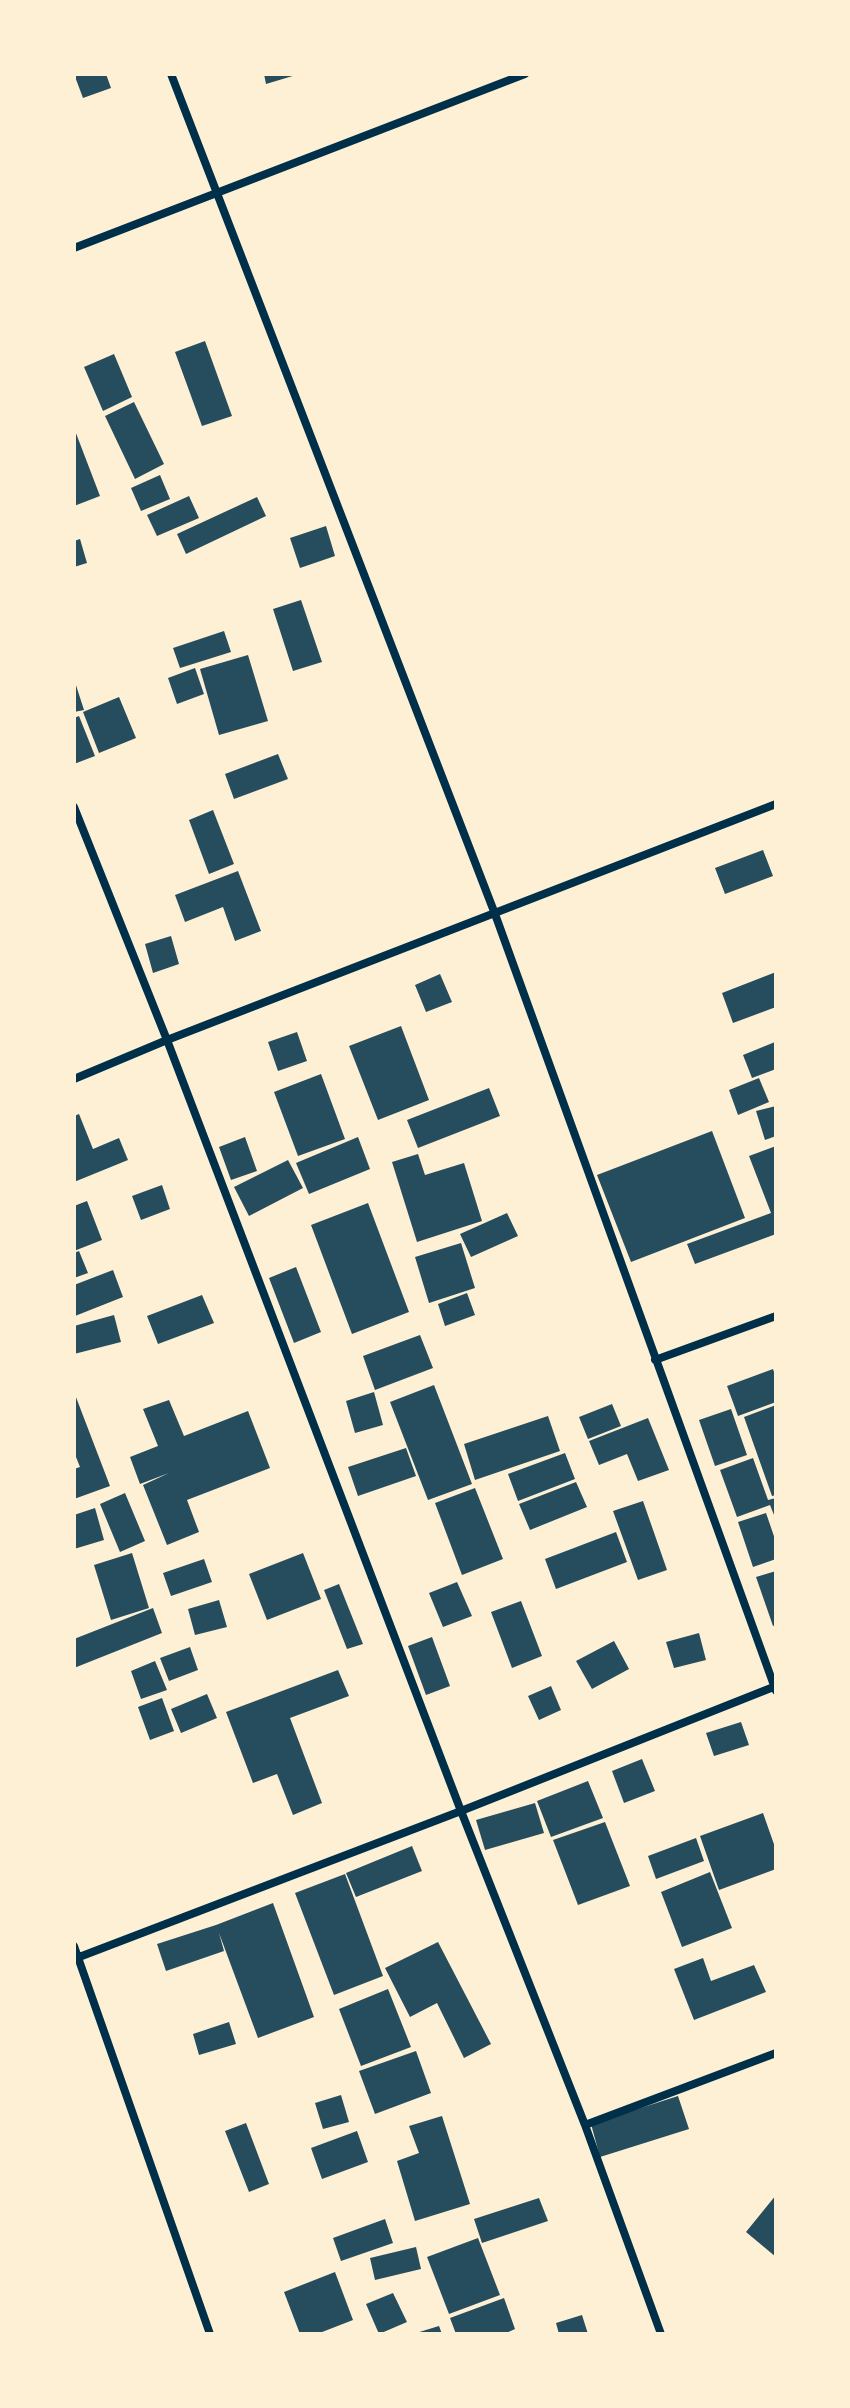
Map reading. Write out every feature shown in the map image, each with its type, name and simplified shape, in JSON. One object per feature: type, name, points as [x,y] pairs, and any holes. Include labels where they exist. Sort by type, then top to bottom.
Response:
[{"type":"street","points":[[76,1958],[775,1688],[495,914],[171,74]]},
{"type":"street","points":[[74,248],[525,74]]},
{"type":"street","points":[[74,1079],[776,804]]},
{"type":"street","points":[[74,807],[167,1040],[461,1811],[585,2125],[661,2334]]},
{"type":"street","points":[[655,1360],[776,1316]]},
{"type":"street","points":[[74,1946],[210,2334]]},
{"type":"street","points":[[585,2125],[776,2053]]},
{"type":"building","points":[[74,74],[106,74],[111,88],[83,98]]},
{"type":"building","points":[[264,74],[296,74],[296,75],[266,84]]},
{"type":"building","points":[[205,341],[232,416],[202,426],[175,352]]},
{"type":"building","points":[[114,354],[132,397],[103,411],[84,367]]},
{"type":"building","points":[[134,402],[164,464],[135,479],[105,416]]},
{"type":"building","points":[[74,428],[100,496],[74,506]]},
{"type":"building","points":[[160,475],[170,499],[141,511],[131,488]]},
{"type":"building","points":[[189,496],[199,518],[157,536],[147,515]]},
{"type":"building","points":[[257,497],[266,516],[186,554],[177,534]]},
{"type":"building","points":[[326,526],[335,556],[300,568],[290,538]]},
{"type":"building","points":[[80,539],[87,563],[74,567],[74,541]]},
{"type":"building","points":[[301,600],[322,662],[293,671],[273,609]]},
{"type":"building","points":[[224,631],[231,652],[180,668],[173,648]]},
{"type":"building","points":[[248,655],[268,721],[219,735],[200,669]]},
{"type":"building","points":[[195,668],[204,694],[177,704],[168,678]]},
{"type":"building","points":[[74,679],[84,710],[74,712]]},
{"type":"building","points":[[119,697],[136,738],[99,753],[83,712]]},
{"type":"building","points":[[79,716],[95,756],[74,764],[74,718]]},
{"type":"building","points":[[278,754],[288,779],[234,799],[225,774]]},
{"type":"building","points":[[213,810],[234,864],[209,874],[189,820]]},
{"type":"building","points":[[763,850],[773,876],[725,894],[715,868]]},
{"type":"building","points":[[238,871],[261,931],[235,941],[223,907],[185,922],[175,895]]},
{"type":"building","points":[[171,936],[179,964],[153,973],[145,944]]},
{"type":"building","points":[[776,972],[776,1007],[733,1023],[722,993]]},
{"type":"building","points":[[440,974],[452,1002],[426,1012],[415,985]]},
{"type":"building","points":[[401,1026],[429,1100],[378,1120],[349,1046]]},
{"type":"building","points":[[297,1032],[307,1061],[278,1071],[268,1042]]},
{"type":"building","points":[[775,1042],[776,1069],[752,1078],[743,1055]]},
{"type":"building","points":[[321,1074],[345,1139],[298,1156],[274,1092]]},
{"type":"building","points":[[759,1078],[769,1102],[738,1115],[729,1090]]},
{"type":"building","points":[[489,1088],[500,1116],[418,1148],[407,1120]]},
{"type":"building","points":[[776,1106],[776,1136],[765,1140],[756,1111]]},
{"type":"building","points":[[79,1114],[93,1149],[119,1138],[128,1160],[74,1182],[74,1116]]},
{"type":"building","points":[[712,1131],[745,1218],[631,1262],[597,1175]]},
{"type":"building","points":[[245,1137],[257,1171],[231,1180],[219,1147]]},
{"type":"building","points":[[358,1137],[370,1169],[309,1194],[296,1163]]},
{"type":"building","points":[[776,1146],[776,1234],[695,1264],[687,1244],[771,1213],[749,1156]]},
{"type":"building","points":[[418,1154],[425,1175],[464,1163],[482,1221],[417,1242],[392,1162]]},
{"type":"building","points":[[288,1160],[303,1188],[249,1216],[234,1187]]},
{"type":"building","points":[[162,1185],[170,1209],[141,1220],[132,1196]]},
{"type":"building","points":[[87,1201],[102,1240],[74,1251],[74,1206]]},
{"type":"building","points":[[368,1203],[409,1312],[352,1334],[311,1225]]},
{"type":"building","points":[[507,1213],[518,1236],[471,1257],[460,1234]]},
{"type":"building","points":[[461,1243],[475,1288],[429,1303],[415,1257]]},
{"type":"building","points":[[79,1251],[88,1273],[74,1278],[74,1253]]},
{"type":"building","points":[[296,1267],[321,1332],[294,1343],[269,1278]]},
{"type":"building","points":[[113,1270],[123,1297],[75,1316],[74,1285]]},
{"type":"building","points":[[467,1293],[475,1315],[445,1326],[438,1304]]},
{"type":"building","points":[[202,1295],[214,1323],[158,1344],[147,1316]]},
{"type":"building","points":[[114,1315],[121,1342],[74,1354],[74,1326]]},
{"type":"building","points":[[420,1335],[433,1368],[375,1390],[363,1356]]},
{"type":"building","points":[[773,1369],[776,1402],[738,1416],[727,1386]]},
{"type":"building","points":[[434,1385],[472,1484],[428,1500],[390,1402]]},
{"type":"building","points":[[74,1392],[110,1486],[74,1499],[74,1469],[80,1467],[74,1452]]},
{"type":"building","points":[[374,1392],[383,1425],[355,1433],[346,1401]]},
{"type":"building","points":[[169,1400],[184,1436],[248,1411],[270,1468],[187,1500],[199,1532],[167,1545],[143,1485],[169,1473],[140,1484],[130,1457],[158,1446],[143,1409]]},
{"type":"building","points":[[612,1404],[621,1426],[588,1439],[579,1417]]},
{"type":"building","points":[[776,1405],[776,1495],[772,1496],[744,1417]]},
{"type":"building","points":[[731,1409],[747,1455],[715,1466],[699,1420]]},
{"type":"building","points":[[548,1416],[560,1451],[475,1480],[464,1444]]},
{"type":"building","points":[[648,1418],[669,1470],[638,1481],[627,1454],[599,1465],[589,1441]]},
{"type":"building","points":[[406,1448],[416,1476],[358,1496],[348,1467]]},
{"type":"building","points":[[565,1453],[575,1479],[518,1501],[508,1474]]},
{"type":"building","points":[[753,1458],[768,1500],[776,1498],[776,1520],[770,1505],[737,1517],[720,1470]]},
{"type":"building","points":[[576,1482],[587,1507],[530,1530],[519,1504]]},
{"type":"building","points":[[475,1488],[503,1559],[462,1575],[435,1503]]},
{"type":"building","points":[[125,1493],[145,1541],[120,1552],[100,1504]]},
{"type":"building","points":[[643,1501],[667,1570],[638,1580],[613,1511]]},
{"type":"building","points":[[95,1508],[104,1540],[74,1549],[74,1515]]},
{"type":"building","points":[[766,1513],[776,1542],[776,1559],[753,1567],[738,1522]]},
{"type":"building","points":[[616,1532],[627,1562],[556,1589],[545,1559]]},
{"type":"building","points":[[132,1553],[149,1608],[111,1620],[94,1565]]},
{"type":"building","points":[[303,1553],[321,1599],[267,1620],[249,1574]]},
{"type":"building","points":[[204,1559],[212,1582],[171,1596],[163,1573]]},
{"type":"building","points":[[776,1571],[776,1625],[773,1626],[756,1577]]},
{"type":"building","points":[[457,1582],[472,1616],[443,1627],[429,1593]]},
{"type":"building","points":[[339,1584],[363,1644],[347,1649],[324,1590]]},
{"type":"building","points":[[219,1600],[227,1627],[195,1635],[188,1609]]},
{"type":"building","points":[[521,1601],[542,1656],[512,1668],[491,1612]]},
{"type":"building","points":[[153,1608],[162,1633],[74,1668],[74,1639]]},
{"type":"building","points":[[699,1633],[706,1660],[674,1668],[666,1642]]},
{"type":"building","points":[[432,1637],[450,1686],[426,1695],[408,1646]]},
{"type":"building","points":[[614,1641],[629,1669],[592,1689],[576,1661]]},
{"type":"building","points":[[190,1647],[198,1670],[169,1681],[160,1658]]},
{"type":"building","points":[[155,1661],[167,1690],[141,1699],[131,1671]]},
{"type":"building","points":[[338,1670],[349,1696],[290,1718],[322,1803],[293,1815],[277,1774],[253,1783],[226,1712]]},
{"type":"building","points":[[551,1686],[561,1710],[539,1720],[528,1696]]},
{"type":"building","points":[[207,1694],[217,1718],[181,1733],[171,1709]]},
{"type":"building","points":[[162,1698],[174,1731],[150,1740],[138,1707]]},
{"type":"building","points":[[741,1722],[749,1745],[714,1756],[706,1733]]},
{"type":"building","points":[[642,1759],[655,1791],[624,1803],[612,1771]]},
{"type":"building","points":[[588,1781],[603,1818],[551,1837],[537,1801]]},
{"type":"building","points":[[535,1803],[544,1833],[485,1850],[476,1820]]},
{"type":"building","points":[[763,1813],[776,1850],[776,1869],[719,1890],[700,1836]]},
{"type":"building","points":[[605,1822],[630,1886],[578,1905],[553,1840]]},
{"type":"building","points":[[696,1838],[704,1861],[656,1879],[648,1856]]},
{"type":"building","points":[[412,1846],[422,1871],[356,1897],[346,1873]]},
{"type":"building","points":[[710,1872],[732,1928],[682,1947],[661,1892]]},
{"type":"building","points":[[345,1874],[383,1976],[334,1995],[295,1893]]},
{"type":"building","points":[[273,1903],[314,2017],[258,2038],[219,1933],[224,1951],[166,1971],[157,1944]]},
{"type":"building","points":[[438,1942],[491,2044],[464,2058],[437,2003],[410,2017],[385,1968]]},
{"type":"building","points":[[703,1958],[711,1981],[754,1965],[766,1992],[694,2020],[674,1969]]},
{"type":"building","points":[[388,1989],[411,2047],[361,2066],[339,2009]]},
{"type":"building","points":[[229,2022],[236,2044],[199,2055],[193,2034]]},
{"type":"building","points":[[416,2051],[431,2093],[375,2114],[359,2071]]},
{"type":"building","points":[[341,2095],[349,2122],[323,2129],[315,2103]]},
{"type":"building","points":[[678,2096],[689,2129],[600,2157],[591,2124]]},
{"type":"building","points":[[442,2116],[470,2204],[415,2221],[397,2161],[419,2153],[409,2126]]},
{"type":"building","points":[[246,2123],[269,2184],[249,2192],[225,2131]]},
{"type":"building","points":[[357,2131],[368,2162],[322,2179],[311,2148]]},
{"type":"building","points":[[776,2195],[776,2257],[746,2232]]},
{"type":"building","points":[[539,2198],[548,2221],[482,2243],[474,2219]]},
{"type":"building","points":[[385,2219],[393,2243],[341,2261],[333,2238]]},
{"type":"building","points":[[478,2238],[500,2295],[449,2314],[427,2257]]},
{"type":"building","points":[[416,2247],[421,2269],[375,2280],[370,2258]]},
{"type":"building","points":[[335,2272],[353,2320],[317,2334],[300,2334],[284,2292]]},
{"type":"building","points":[[393,2293],[407,2322],[379,2334],[366,2304]]},
{"type":"building","points":[[504,2298],[515,2329],[504,2334],[456,2334],[450,2318]]},
{"type":"building","points":[[582,2315],[588,2334],[559,2334],[556,2323]]},
{"type":"building","points":[[439,2326],[442,2334],[416,2334],[416,2333]]}]
